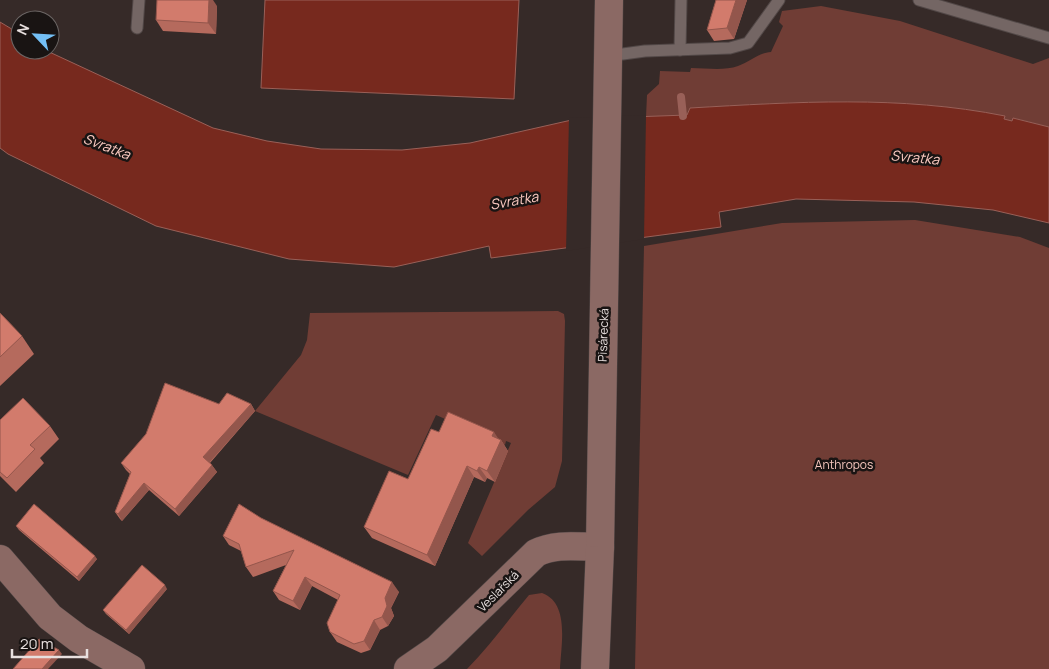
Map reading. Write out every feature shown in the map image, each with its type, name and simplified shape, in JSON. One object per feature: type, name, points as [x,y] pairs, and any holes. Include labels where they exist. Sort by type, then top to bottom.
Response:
[{"type":"street","name":"Pisárecká","points":[[595,669],[600,547],[609,0]]},
{"type":"street","name":"Veslařská","points":[[408,669],[438,649],[536,553],[548,547],[600,547]]},
{"type":"street","points":[[0,559],[50,617],[79,639],[131,669]]},
{"type":"lane","points":[[137,28],[139,0]]},
{"type":"lane","points":[[680,50],[681,0]]},
{"type":"lane","points":[[608,56],[644,51],[730,48],[748,43],[779,0]]},
{"type":"lane","points":[[919,0],[1049,38]]},
{"type":"green space","points":[[821,6],[900,21],[1033,64],[1049,58],[1049,127],[1014,118],[1012,121],[1004,119],[1004,116],[965,109],[926,105],[848,102],[690,108],[687,115],[646,117],[647,95],[659,84],[660,71],[690,72],[691,68],[733,68],[762,54],[771,52],[783,26],[779,22],[782,11]]},
{"type":"green space","name":"Anthropos","points":[[915,220],[1020,237],[1049,248],[1049,669],[635,669],[644,246],[782,223]]},
{"type":"green space","points":[[558,311],[564,314],[565,321],[562,461],[555,487],[528,510],[482,556],[468,543],[511,443],[506,441],[505,445],[436,415],[408,475],[255,411],[301,355],[307,340],[310,313]]},
{"type":"green space","points":[[542,593],[551,598],[557,606],[560,615],[562,637],[560,669],[467,669],[529,595]]},
{"type":"water","points":[[265,0],[519,0],[514,99],[261,88]]},
{"type":"water","name":"Svratka","points":[[0,22],[10,28],[10,60],[60,60],[60,57],[213,128],[267,141],[321,149],[402,150],[470,143],[576,119],[687,115],[690,108],[809,102],[926,105],[966,109],[1005,116],[1004,119],[1012,121],[1013,118],[1049,127],[1049,223],[993,210],[914,202],[796,199],[719,212],[721,227],[491,258],[489,246],[394,267],[289,259],[156,226],[8,154],[0,148]]},
{"type":"pier","points":[[646,115],[644,239],[566,251],[569,118]]},
{"type":"building","points":[[157,0],[209,0],[208,23],[156,20]]},
{"type":"building","points":[[716,0],[736,0],[727,28],[707,30]]},
{"type":"building","points":[[0,313],[22,336],[0,357]]},
{"type":"building","points":[[165,383],[219,404],[227,393],[251,404],[203,457],[212,465],[175,509],[144,483],[118,514],[115,512],[131,472],[121,463],[146,434]]},
{"type":"building","points":[[23,398],[50,426],[30,445],[35,449],[7,478],[0,472],[0,420]]},
{"type":"building","points":[[448,412],[494,432],[492,436],[501,440],[487,471],[479,467],[477,471],[467,466],[427,555],[364,527],[389,471],[408,479],[431,429],[439,432]]},
{"type":"building","points":[[34,504],[95,556],[77,577],[16,526]]},
{"type":"building","points":[[239,504],[261,518],[392,582],[385,598],[387,606],[382,617],[374,620],[364,641],[354,644],[330,632],[327,623],[340,595],[305,577],[293,601],[273,591],[294,550],[246,567],[239,544],[223,536]]},
{"type":"building","points":[[142,565],[165,585],[126,630],[103,610]]},
{"type":"building","points":[[39,639],[59,650],[42,669],[13,669]]},
{"type":"waterway","points":[[681,97],[683,116]]}]
